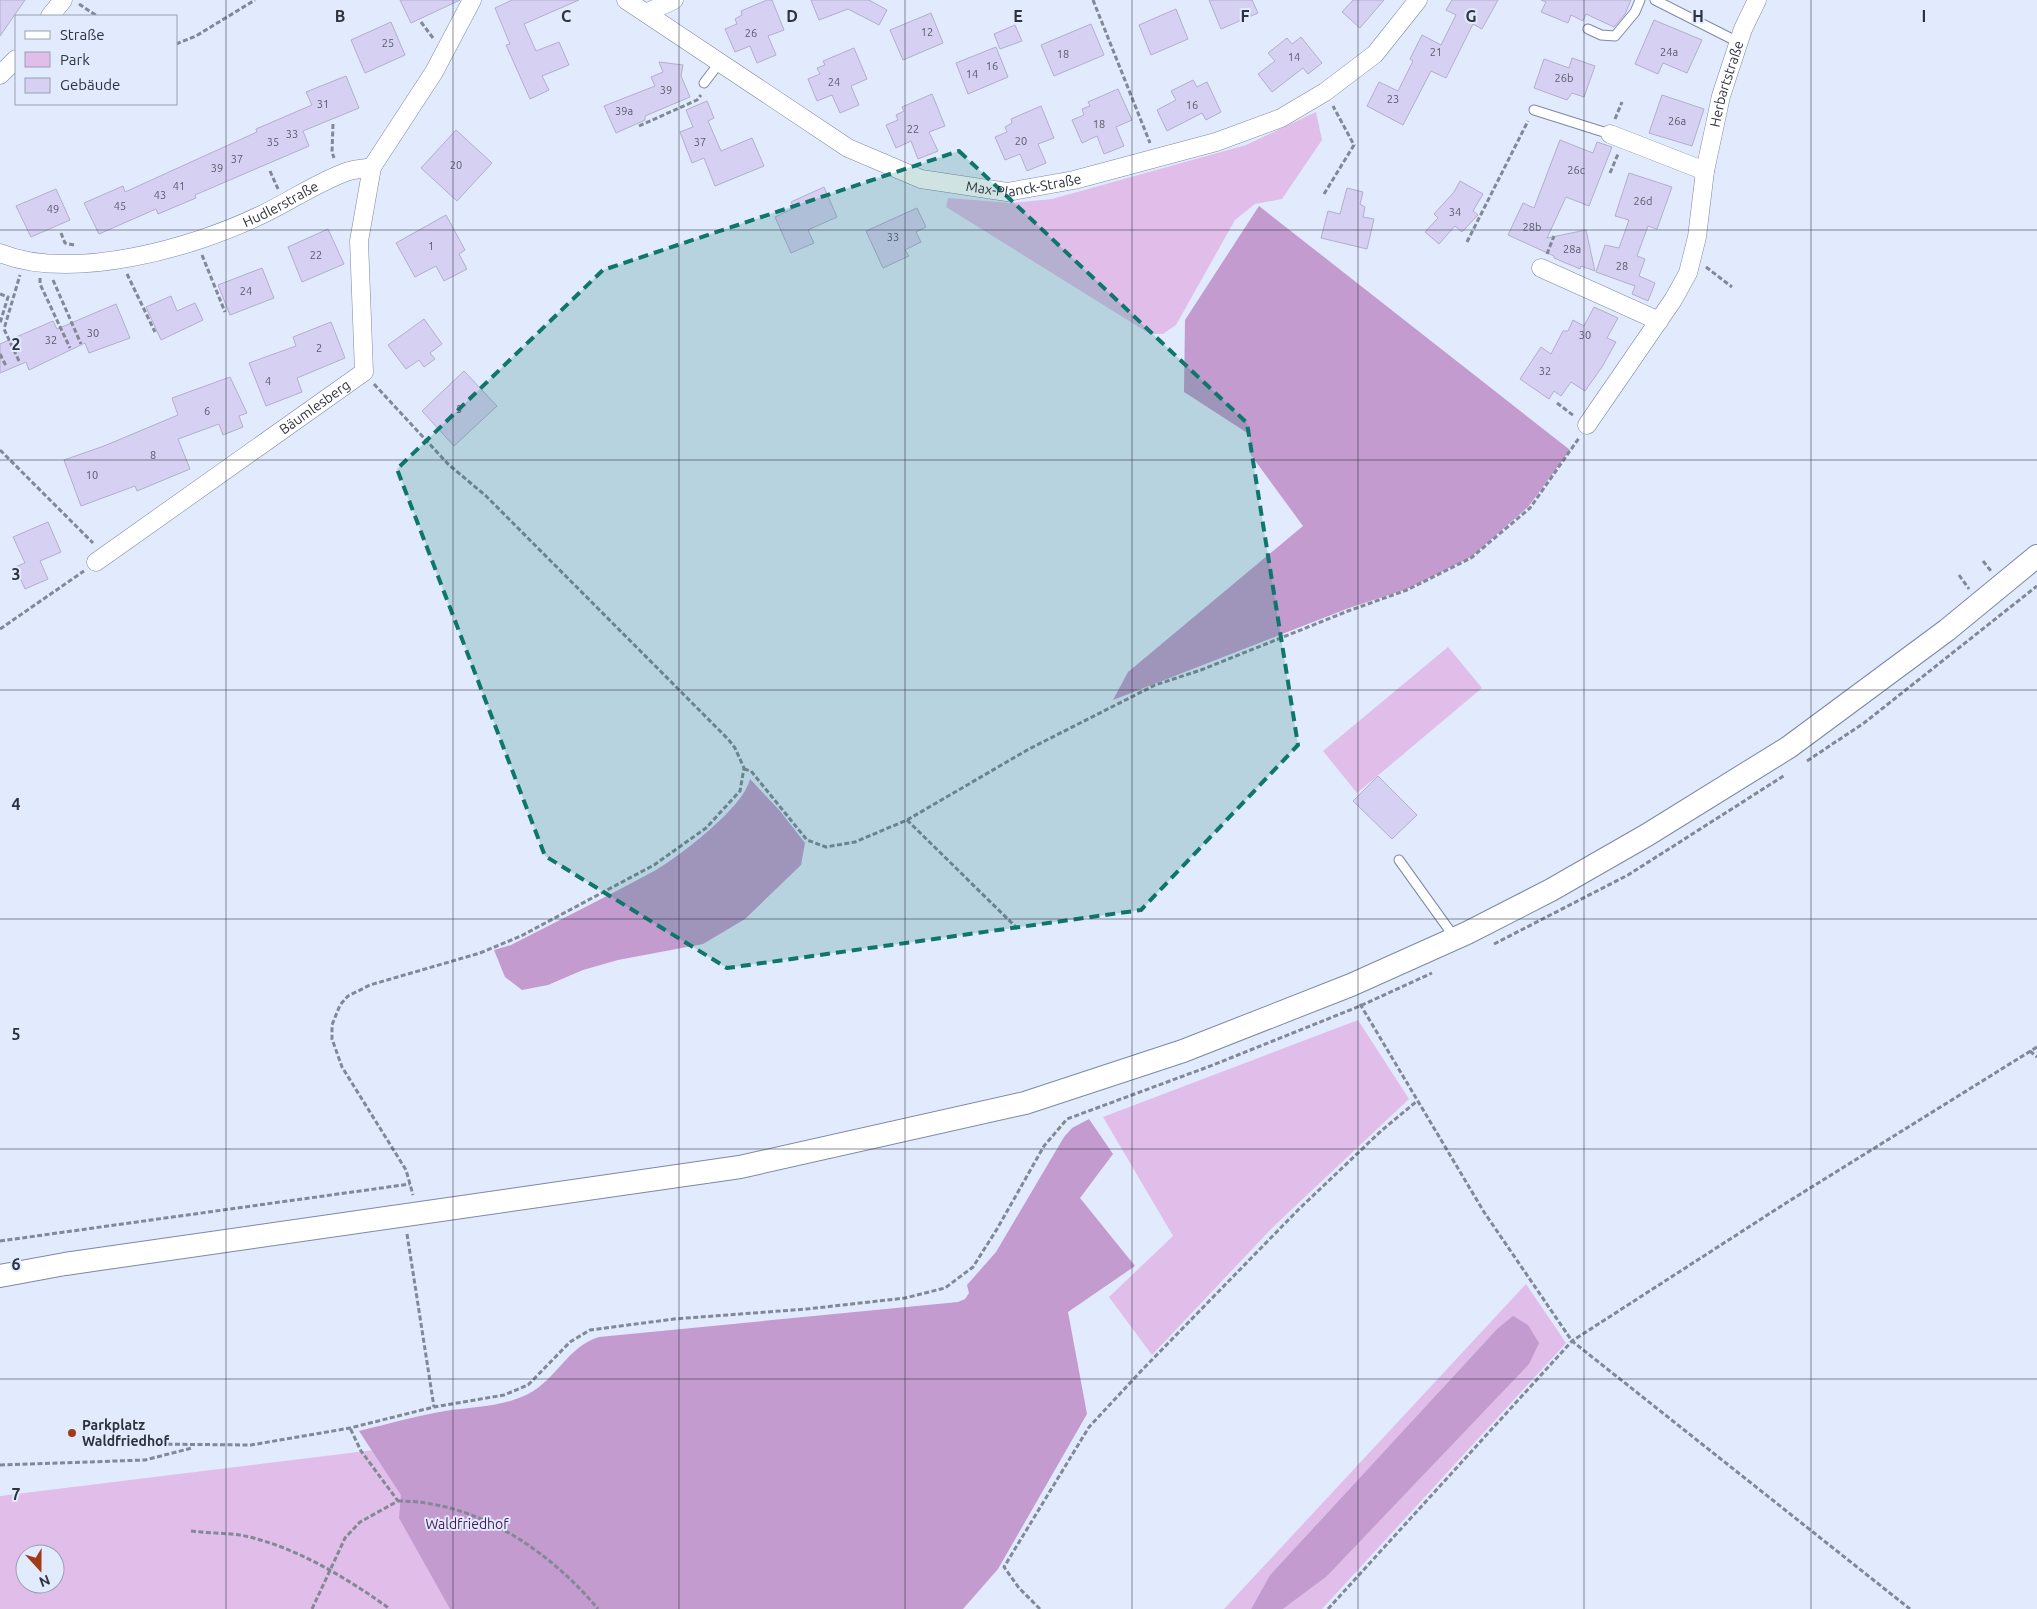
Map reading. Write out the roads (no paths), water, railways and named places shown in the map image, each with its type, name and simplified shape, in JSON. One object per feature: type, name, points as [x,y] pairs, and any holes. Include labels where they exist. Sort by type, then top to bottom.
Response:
[{"type":"street","points":[[51,15],[63,0]]},
{"type":"street","points":[[372,167],[434,72],[472,0]]},
{"type":"street","name":"Max-Planck-Straße","points":[[626,0],[848,148],[922,179],[1007,192],[1074,180],[1216,142],[1281,118],[1325,92],[1375,54],[1418,0]]},
{"type":"street","points":[[646,13],[674,0]]},
{"type":"street","name":"Herbartstraße","points":[[1587,426],[1659,321],[1688,273],[1697,237],[1706,171],[1721,96],[1738,42],[1757,0]]},
{"type":"street","points":[[0,75],[15,60]]},
{"type":"street","points":[[1610,134],[1706,171]]},
{"type":"street","name":"Hudlerstraße","points":[[0,253],[39,261],[121,260],[196,240],[259,216],[342,175],[372,167]]},
{"type":"street","name":"Bäumlesberg","points":[[101,559],[364,372],[359,241],[372,167]]},
{"type":"street","points":[[1541,268],[1659,321]]},
{"type":"street","points":[[0,1276],[65,1264],[740,1168],[1025,1103],[1183,1051],[1351,985],[1456,938],[1551,890],[1647,835],[1789,747],[1947,630],[2037,556]]},
{"type":"lane","points":[[1588,29],[1601,35],[1615,36],[1635,12],[1640,0]]},
{"type":"lane","points":[[1655,0],[1738,42]]},
{"type":"lane","points":[[704,83],[720,62]]},
{"type":"lane","points":[[1534,110],[1610,134]]},
{"type":"lane","points":[[1399,860],[1456,938]]},
{"type":"place","name":"Parkplatz Waldfriedhof","points":[[72,1433]]},
{"type":"park label","name":"Waldfriedhof","points":[[467,1524]]}]
